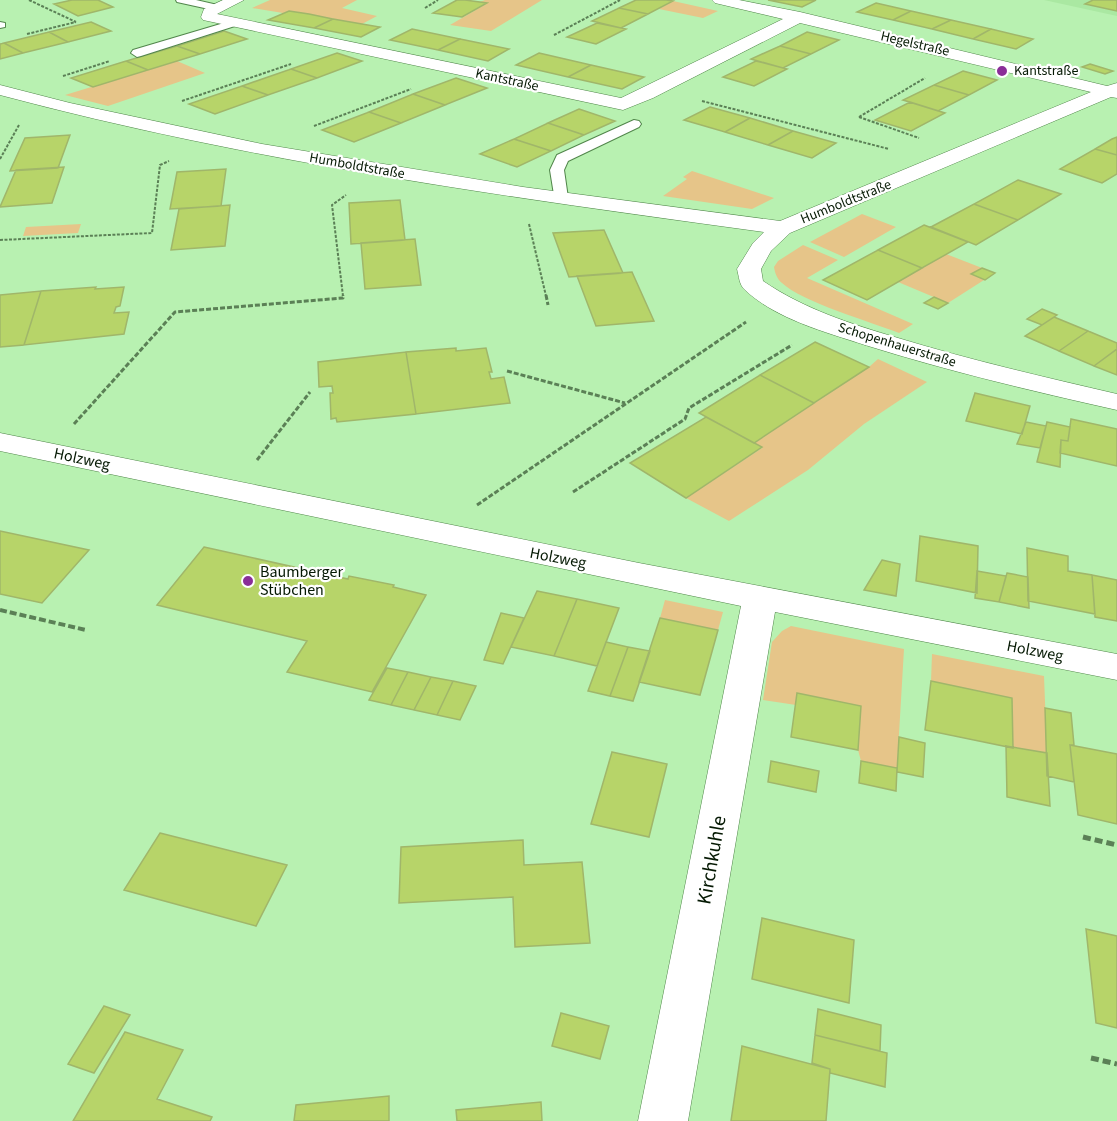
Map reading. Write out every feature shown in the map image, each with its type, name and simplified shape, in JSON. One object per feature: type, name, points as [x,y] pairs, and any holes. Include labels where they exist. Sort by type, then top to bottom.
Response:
[{"type":"street","points":[[218,8],[236,0]]},
{"type":"street","name":"Hegelstraße","points":[[720,0],[1114,91]]},
{"type":"street","name":"Kantstraße","points":[[218,8],[209,12],[208,17],[623,104],[800,17]]},
{"type":"street","name":"Humboldtstraße","points":[[5,91],[262,150],[374,170],[782,228],[1114,91]]},
{"type":"street","name":"Schopenhauerstraße","points":[[782,228],[761,248],[749,269],[752,284],[774,301],[827,324],[916,353],[1117,402]]},
{"type":"street","name":"Holzweg","points":[[0,442],[448,536],[1117,667]]},
{"type":"street","name":"Kirchkuhle","points":[[663,1121],[760,598]]},
{"type":"lane","points":[[181,0],[218,8]]},
{"type":"lane","name":"Kantstraße","points":[[137,53],[234,23]]},
{"type":"lane","points":[[560,198],[556,170],[562,158],[634,124]]},
{"type":"path","points":[[22,36],[76,22],[29,0]]},
{"type":"path","points":[[425,8],[438,0]]},
{"type":"path","points":[[554,35],[620,0]]},
{"type":"path","points":[[5,91],[137,53]]},
{"type":"path","points":[[963,56],[859,117],[965,153]]},
{"type":"path","points":[[128,121],[154,109],[284,67]]},
{"type":"path","name":"Humboldtstraße","points":[[262,150],[278,139],[402,93]]},
{"type":"path","points":[[647,94],[670,100],[707,101],[892,150]]},
{"type":"path","points":[[0,240],[152,233],[160,165],[170,160]]},
{"type":"path","points":[[49,452],[175,312],[343,298],[332,206],[374,170]]},
{"type":"path","points":[[529,220],[548,305]]},
{"type":"path","points":[[448,536],[466,512],[774,301]]},
{"type":"path","points":[[573,492],[686,419],[689,408],[827,324]]},
{"type":"path","points":[[507,371],[625,403]]},
{"type":"path","points":[[233,491],[310,392]]},
{"type":"path","points":[[0,610],[87,630]]},
{"type":"path","points":[[1083,837],[1117,845]]},
{"type":"path","points":[[1091,1058],[1117,1064]]},
{"type":"shaded area","points":[[270,0],[357,0],[342,8],[377,16],[362,24],[289,11],[283,13],[252,8]]},
{"type":"shaded area","points":[[485,0],[542,0],[491,31],[450,25],[486,4],[480,2]]},
{"type":"shaded area","points":[[1044,0],[1117,0],[1117,16]]},
{"type":"shaded area","points":[[673,1],[718,11],[703,18],[659,9]]},
{"type":"shaded area","points":[[177,61],[205,73],[108,106],[65,95]]},
{"type":"shaded area","points":[[692,171],[774,198],[752,209],[663,196],[687,179],[683,177]]},
{"type":"shaded area","points":[[862,214],[896,227],[844,257],[810,242]]},
{"type":"shaded area","points":[[81,224],[78,233],[23,236],[26,227]]},
{"type":"shaded area","points":[[803,245],[838,260],[807,278],[913,324],[899,333],[820,304],[782,283],[774,267],[778,261]]},
{"type":"shaded area","points":[[946,254],[995,273],[948,303],[898,282]]},
{"type":"shaded area","points":[[878,359],[927,382],[864,424],[808,470],[729,521],[686,498],[762,448],[754,443]]},
{"type":"shaded area","points":[[665,600],[723,612],[718,630],[660,618]]},
{"type":"shaded area","points":[[791,626],[904,649],[897,768],[861,761],[858,750],[861,706],[797,693],[796,705],[763,700],[772,642],[782,631]]},
{"type":"shaded area","points":[[932,654],[1044,676],[1047,753],[1013,747],[1012,698],[931,681]]},
{"type":"building","points":[[72,0],[98,0],[113,7],[78,16],[54,4]]},
{"type":"building","points":[[457,0],[487,3],[462,17],[433,13]]},
{"type":"building","points":[[636,0],[673,1],[648,14],[619,8]]},
{"type":"building","points":[[768,0],[816,0],[802,7]]},
{"type":"building","points":[[1093,0],[1117,0],[1117,11],[1085,4]]},
{"type":"building","points":[[876,3],[911,11],[893,20],[857,12]]},
{"type":"building","points":[[619,8],[648,14],[621,28],[592,21]]},
{"type":"building","points":[[289,11],[333,19],[314,28],[268,20]]},
{"type":"building","points":[[911,11],[951,20],[932,29],[893,20]]},
{"type":"building","points":[[333,19],[380,27],[361,37],[314,28]]},
{"type":"building","points":[[951,20],[991,29],[973,39],[932,29]]},
{"type":"building","points":[[91,22],[111,31],[68,42],[49,32]]},
{"type":"building","points":[[597,23],[626,29],[596,44],[567,37]]},
{"type":"building","points":[[412,29],[460,39],[438,50],[390,40]]},
{"type":"building","points":[[991,29],[1033,39],[1016,49],[973,39]]},
{"type":"building","points":[[224,31],[247,39],[200,54],[177,46]]},
{"type":"building","points":[[49,32],[68,42],[23,53],[4,43]]},
{"type":"building","points":[[807,32],[839,40],[811,54],[780,46]]},
{"type":"building","points":[[460,39],[509,49],[488,61],[438,50]]},
{"type":"building","points":[[4,43],[23,53],[0,59],[0,44]]},
{"type":"building","points":[[177,46],[200,54],[148,70],[126,61]]},
{"type":"building","points":[[780,46],[811,54],[783,68],[751,59]]},
{"type":"building","points":[[337,53],[362,61],[317,78],[291,69]]},
{"type":"building","points":[[539,53],[591,65],[568,77],[516,65]]},
{"type":"building","points":[[126,61],[148,70],[93,87],[71,78]]},
{"type":"building","points":[[756,61],[787,69],[754,86],[723,77]]},
{"type":"building","points":[[1090,64],[1113,71],[1105,74],[1082,67]]},
{"type":"building","points":[[591,65],[644,77],[622,89],[568,77]]},
{"type":"building","points":[[291,69],[317,78],[268,95],[242,86]]},
{"type":"building","points":[[963,71],[997,80],[969,95],[934,85]]},
{"type":"building","points":[[456,78],[487,88],[445,105],[413,94]]},
{"type":"building","points":[[934,85],[969,95],[938,111],[903,100]]},
{"type":"building","points":[[242,86],[268,95],[215,114],[189,104]]},
{"type":"building","points":[[413,94],[445,105],[401,123],[369,112]]},
{"type":"building","points":[[910,102],[945,113],[911,131],[875,120]]},
{"type":"building","points":[[710,107],[750,118],[725,132],[684,120]]},
{"type":"building","points":[[579,109],[615,121],[584,135],[548,123]]},
{"type":"building","points":[[369,112],[401,123],[354,142],[322,130]]},
{"type":"building","points":[[750,118],[793,131],[768,145],[725,132]]},
{"type":"building","points":[[548,123],[584,135],[551,151],[514,139]]},
{"type":"building","points":[[793,131],[836,143],[812,158],[768,145]]},
{"type":"building","points":[[70,135],[58,168],[10,171],[25,138]]},
{"type":"building","points":[[1117,137],[1117,155],[1095,149],[1112,139]]},
{"type":"building","points":[[514,139],[551,151],[517,167],[480,154]]},
{"type":"building","points":[[1095,149],[1117,155],[1117,174],[1102,183],[1060,169]]},
{"type":"building","points":[[64,167],[52,203],[0,207],[16,170]]},
{"type":"building","points":[[226,169],[221,206],[170,209],[177,172]]},
{"type":"building","points":[[1018,180],[1061,194],[1018,220],[974,204]]},
{"type":"building","points":[[400,200],[405,240],[351,244],[349,203]]},
{"type":"building","points":[[974,204],[1018,220],[976,245],[931,227]]},
{"type":"building","points":[[230,205],[225,246],[171,250],[179,209]]},
{"type":"building","points":[[924,225],[968,242],[922,268],[878,250]]},
{"type":"building","points":[[604,230],[623,273],[569,277],[553,233]]},
{"type":"building","points":[[415,239],[421,285],[365,289],[361,243]]},
{"type":"building","points":[[878,250],[922,268],[867,300],[823,280]]},
{"type":"building","points":[[982,268],[995,273],[985,280],[971,274]]},
{"type":"building","points":[[632,272],[654,321],[596,326],[577,276]]},
{"type":"building","points":[[96,287],[95,289],[124,287],[120,306],[116,307],[114,313],[129,312],[124,334],[24,345],[41,291]]},
{"type":"building","points":[[41,291],[24,345],[0,347],[0,295]]},
{"type":"building","points":[[934,297],[948,303],[938,309],[924,303]]},
{"type":"building","points":[[1042,309],[1057,315],[1042,325],[1027,319]]},
{"type":"building","points":[[1054,317],[1088,331],[1059,351],[1025,336]]},
{"type":"building","points":[[1088,331],[1117,343],[1117,349],[1094,366],[1059,351]]},
{"type":"building","points":[[815,342],[869,367],[814,403],[760,375]]},
{"type":"building","points":[[456,348],[456,351],[486,348],[492,372],[489,372],[491,379],[504,377],[510,403],[416,414],[406,352]]},
{"type":"building","points":[[1117,349],[1117,375],[1094,366]]},
{"type":"building","points":[[406,352],[416,414],[337,422],[336,418],[331,419],[332,386],[319,387],[318,362]]},
{"type":"building","points":[[760,375],[814,403],[754,443],[699,413]]},
{"type":"building","points":[[975,393],[1030,406],[1022,434],[966,421]]},
{"type":"building","points":[[706,417],[762,447],[686,498],[630,463]]},
{"type":"building","points":[[1071,419],[1117,429],[1117,466],[1060,453],[1061,440],[1068,441]]},
{"type":"building","points":[[1026,422],[1046,426],[1040,448],[1017,444]]},
{"type":"building","points":[[1047,422],[1070,427],[1068,441],[1061,440],[1060,467],[1037,462]]},
{"type":"building","points":[[0,531],[89,550],[42,603],[0,594]]},
{"type":"building","points":[[920,536],[978,546],[977,593],[916,581]]},
{"type":"building","points":[[204,547],[348,579],[349,576],[394,585],[393,587],[426,595],[372,692],[287,672],[307,641],[157,605]]},
{"type":"building","points":[[1027,548],[1068,556],[1068,571],[1092,575],[1095,614],[1028,601]]},
{"type":"building","points":[[882,560],[900,564],[896,596],[864,590]]},
{"type":"building","points":[[977,571],[1006,576],[999,602],[975,598]]},
{"type":"building","points":[[1007,573],[1028,577],[1029,608],[999,602]]},
{"type":"building","points":[[1092,575],[1117,580],[1117,621],[1095,617]]},
{"type":"building","points":[[537,591],[577,599],[554,656],[511,647]]},
{"type":"building","points":[[577,599],[619,608],[597,666],[554,656]]},
{"type":"building","points":[[501,613],[524,618],[503,664],[484,660]]},
{"type":"building","points":[[660,618],[718,630],[700,695],[639,682]]},
{"type":"building","points":[[606,642],[628,647],[610,696],[588,691]]},
{"type":"building","points":[[628,647],[650,651],[633,701],[610,696]]},
{"type":"building","points":[[387,668],[408,672],[391,705],[369,700]]},
{"type":"building","points":[[408,672],[431,677],[414,710],[391,705]]},
{"type":"building","points":[[431,677],[453,681],[437,715],[414,710]]},
{"type":"building","points":[[453,681],[476,686],[460,720],[437,715]]},
{"type":"building","points":[[931,681],[1012,698],[1013,748],[925,730]]},
{"type":"building","points":[[797,693],[861,706],[858,750],[791,737]]},
{"type":"building","points":[[1045,708],[1071,713],[1074,745],[1070,745],[1074,782],[1047,776]]},
{"type":"building","points":[[899,737],[925,743],[923,777],[897,772]]},
{"type":"building","points":[[1070,745],[1117,754],[1117,824],[1078,815]]},
{"type":"building","points":[[1006,746],[1047,753],[1050,806],[1007,797]]},
{"type":"building","points":[[612,752],[667,764],[649,837],[591,824]]},
{"type":"building","points":[[771,761],[819,771],[816,792],[768,782]]},
{"type":"building","points":[[861,761],[897,768],[896,791],[859,783]]},
{"type":"building","points":[[160,833],[287,865],[256,926],[124,890]]},
{"type":"building","points":[[523,840],[524,865],[582,862],[590,943],[515,947],[513,897],[399,903],[401,847]]},
{"type":"building","points":[[762,918],[854,940],[849,1003],[752,979]]},
{"type":"building","points":[[1086,929],[1117,936],[1117,1028],[1096,1023]]},
{"type":"building","points":[[104,1006],[130,1015],[94,1073],[68,1064]]},
{"type":"building","points":[[818,1009],[881,1025],[880,1051],[815,1035]]},
{"type":"building","points":[[561,1013],[609,1026],[600,1059],[552,1046]]},
{"type":"building","points":[[125,1032],[183,1050],[157,1099],[212,1117],[210,1121],[73,1121]]},
{"type":"building","points":[[815,1035],[887,1053],[885,1087],[830,1073],[830,1069],[812,1063]]},
{"type":"building","points":[[742,1046],[830,1069],[826,1121],[731,1121]]},
{"type":"building","points":[[389,1096],[389,1121],[294,1121],[296,1105]]},
{"type":"building","points":[[541,1102],[542,1121],[457,1121],[456,1110]]},
{"type":"place","name":"Kantstraße","points":[[1002,71]]},
{"type":"place","name":"Baumberger Stübchen","points":[[248,581]]}]
